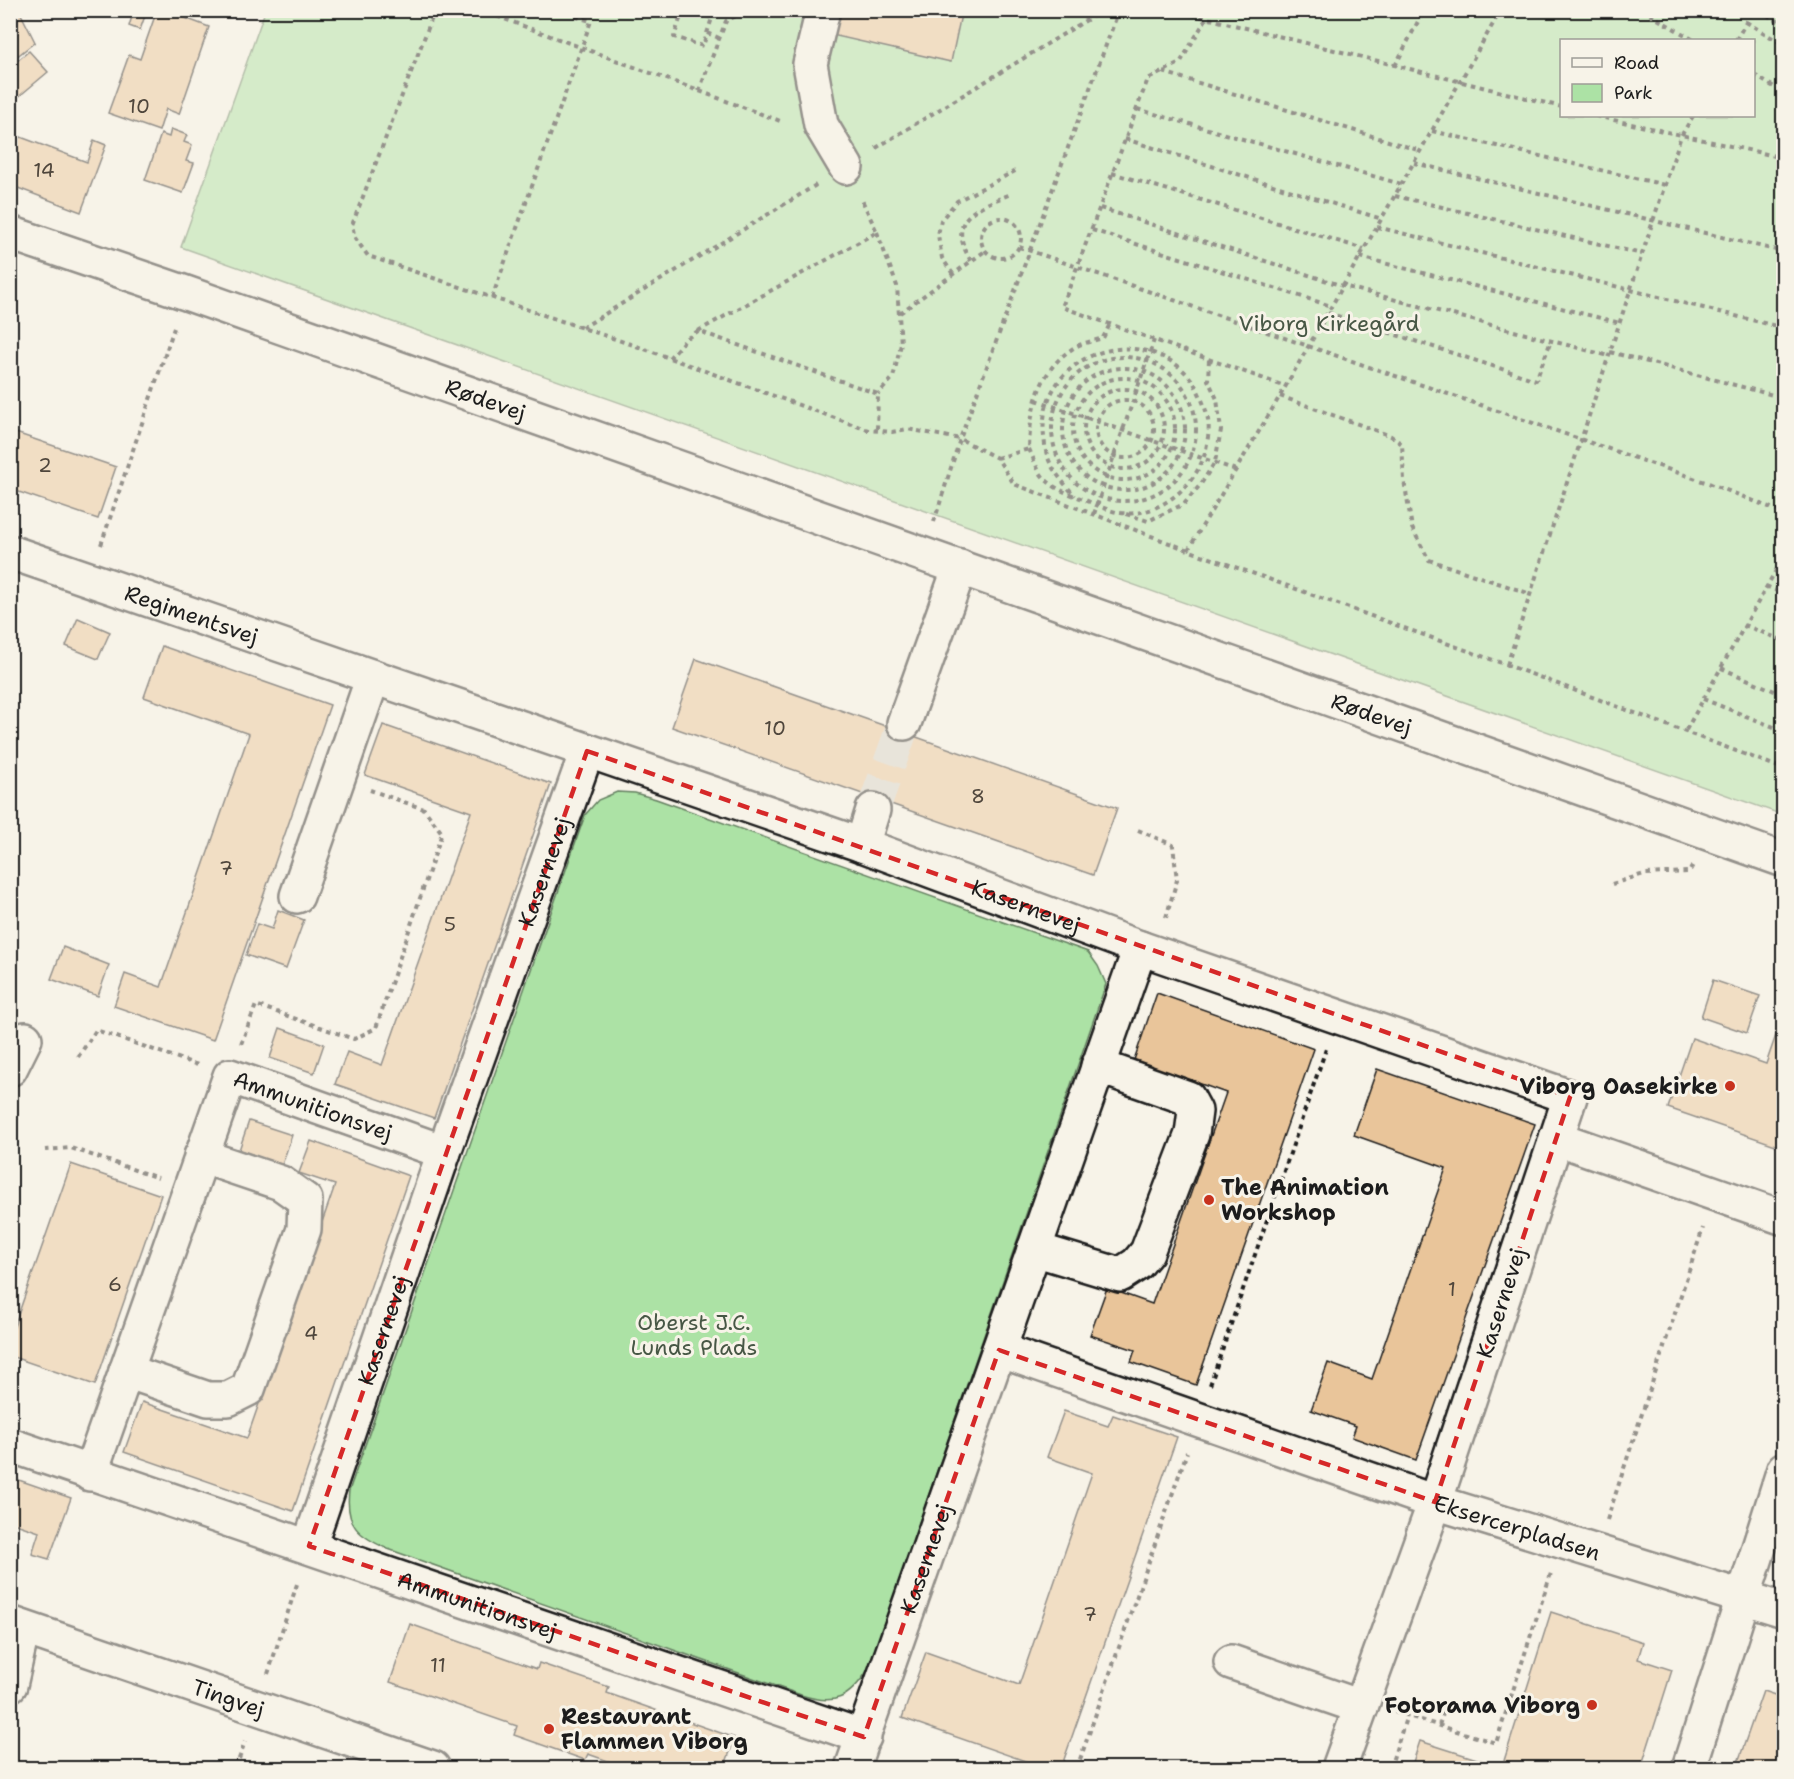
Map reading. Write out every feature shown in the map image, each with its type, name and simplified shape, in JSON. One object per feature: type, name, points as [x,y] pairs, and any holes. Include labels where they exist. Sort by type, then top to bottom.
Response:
[{"type":"street","points":[[823,10],[810,64],[821,125],[846,167]]},
{"type":"street","name":"Rødevej","points":[[10,233],[186,293],[1784,860]]},
{"type":"street","name":"Regimentsvej","points":[[10,552],[587,751]]},
{"type":"street","points":[[904,723],[960,567]]},
{"type":"street","points":[[297,896],[373,677]]},
{"type":"street","name":"Kasernevej","points":[[309,1546],[444,1152],[587,751],[862,845],[1147,950],[1570,1097],[1435,1502]]},
{"type":"street","points":[[862,845],[873,810]]},
{"type":"street","name":"Kasernevej","points":[[852,1768],[1098,1066],[1147,950]]},
{"type":"street","points":[[10,1069],[25,1039]]},
{"type":"street","points":[[1034,1249],[1120,1275],[1137,1264],[1147,1252],[1192,1134],[1195,1110],[1188,1098],[1098,1066]]},
{"type":"street","name":"Ammunitionsvej","points":[[90,1474],[230,1076],[444,1152]]},
{"type":"street","points":[[1556,1138],[1784,1218]]},
{"type":"street","points":[[126,1371],[208,1399],[228,1399],[248,1389],[304,1229],[305,1200],[281,1183],[201,1156]]},
{"type":"street","points":[[999,1350],[1435,1502]]},
{"type":"street","name":"Ammunitionsvej","points":[[10,1445],[864,1737]]},
{"type":"street","points":[[1689,1768],[1784,1469]]},
{"type":"street","name":"Eksercerpladsen","points":[[1339,1768],[1435,1502],[1784,1610]]},
{"type":"street","name":"Tingvej","points":[[10,1685],[17,1626],[433,1768]]},
{"type":"street","points":[[1231,1662],[1362,1704]]},
{"type":"path","points":[[435,10],[352,225],[355,238],[368,256],[669,358],[868,430],[892,432],[907,429],[960,439],[997,458],[1014,484],[1188,550],[1685,730],[1784,769]]},
{"type":"path","points":[[480,10],[806,130],[821,125]]},
{"type":"path","points":[[492,298],[583,48],[591,21],[577,17],[579,10]]},
{"type":"path","points":[[660,10],[680,18]]},
{"type":"path","points":[[683,10],[674,37],[703,46],[712,18],[688,10]]},
{"type":"path","points":[[699,91],[726,21],[748,10]]},
{"type":"path","points":[[925,555],[960,439],[1119,10]]},
{"type":"path","points":[[1174,10],[1560,107]]},
{"type":"path","points":[[1395,66],[1424,10]]},
{"type":"path","points":[[1188,550],[1280,396],[1501,10]]},
{"type":"path","points":[[1642,10],[1692,39]]},
{"type":"path","points":[[1737,39],[1753,10]]},
{"type":"path","points":[[1759,10],[1784,25]]},
{"type":"path","points":[[1206,19],[1180,63],[1148,79],[1062,307],[1284,386]]},
{"type":"path","points":[[1746,22],[1784,45]]},
{"type":"path","points":[[707,33],[719,38]]},
{"type":"path","points":[[1162,72],[1421,151]]},
{"type":"path","points":[[1755,76],[1784,93]]},
{"type":"path","points":[[1137,108],[1401,184]]},
{"type":"path","points":[[1600,117],[1784,158]]},
{"type":"path","points":[[1507,665],[1681,136],[1692,117]]},
{"type":"path","points":[[1432,131],[1665,185]]},
{"type":"path","points":[[1125,139],[1382,219]]},
{"type":"path","points":[[1414,163],[1784,252]]},
{"type":"path","points":[[846,167],[877,232],[897,286],[901,344],[893,378],[878,394],[877,431]]},
{"type":"path","points":[[953,274],[942,258],[938,235],[941,220],[957,201],[1018,169]]},
{"type":"path","points":[[1112,173],[1364,249]]},
{"type":"path","points":[[971,261],[962,246],[961,228],[970,212],[1011,194]]},
{"type":"path","points":[[1395,196],[1642,254]]},
{"type":"path","points":[[1100,208],[1343,286],[1551,341],[1784,398]]},
{"type":"path","points":[[995,219],[1007,219],[1013,223],[1020,234],[1019,247],[1010,256],[1003,258],[990,255],[985,251],[981,239],[982,232],[989,222],[995,219]]},
{"type":"path","points":[[1377,227],[1784,328]]},
{"type":"path","points":[[1092,230],[1331,306]]},
{"type":"path","points":[[669,358],[698,331],[877,232]]},
{"type":"path","points":[[1019,247],[1711,484],[1784,513]]},
{"type":"path","points":[[899,314],[985,251]]},
{"type":"path","points":[[1360,257],[1620,323]]},
{"type":"path","points":[[89,580],[186,293]]},
{"type":"path","points":[[1328,313],[1536,380],[1551,341]]},
{"type":"path","points":[[1110,324],[1103,338],[1073,348],[1047,371],[1030,424],[1029,449],[1040,473],[1052,486],[1097,505],[1148,521],[1184,504],[1201,484],[1215,462],[1221,430],[1217,399],[1208,380],[1209,359]]},
{"type":"path","points":[[698,331],[878,394]]},
{"type":"path","points":[[1094,514],[1154,340]]},
{"type":"path","points":[[1075,496],[1057,475],[1046,454],[1043,426],[1047,404],[1059,381],[1077,363],[1100,351],[1126,347],[1151,351],[1175,363],[1194,382],[1205,406],[1209,432],[1204,458],[1191,482],[1172,499],[1148,510],[1122,513]]},
{"type":"path","points":[[1125,356],[1148,360],[1168,371],[1184,388],[1194,408],[1197,431],[1192,454],[1181,474],[1165,489],[1144,498],[1122,501],[1100,497],[1080,486],[1065,471],[1055,450],[1052,428],[1056,406],[1066,386],[1082,370],[1102,360],[1125,356]]},
{"type":"path","points":[[1125,368],[1144,371],[1161,380],[1175,394],[1183,412],[1186,431],[1173,467],[1158,480],[1141,488],[1122,491],[1104,487],[1087,478],[1074,464],[1066,447],[1063,429],[1066,410],[1075,393],[1089,380],[1106,371],[1125,368]]},
{"type":"path","points":[[1125,378],[1140,381],[1155,389],[1166,400],[1173,415],[1175,431],[1172,447],[1165,461],[1153,472],[1138,479],[1122,481],[1107,478],[1093,470],[1082,459],[1075,444],[1073,429],[1076,413],[1083,399],[1101,384],[1125,378]]},
{"type":"path","points":[[1118,390],[1137,391],[1157,406],[1163,418],[1162,444],[1156,454],[1146,463],[1123,470],[1110,468],[1099,462],[1085,441],[1083,429],[1085,417],[1100,397],[1118,390]]},
{"type":"path","points":[[1280,396],[1391,436],[1402,444],[1404,480],[1412,528],[1429,560],[1531,594]]},
{"type":"path","points":[[1036,400],[1236,470]]},
{"type":"path","points":[[1115,402],[1133,402],[1142,406],[1153,421],[1152,440],[1141,454],[1123,458],[1114,456],[1101,446],[1097,421],[1107,406],[1115,402]]},
{"type":"path","points":[[997,458],[1029,449]]},
{"type":"path","points":[[1685,730],[1783,557]]},
{"type":"path","points":[[1766,586],[1784,594]]},
{"type":"path","points":[[1744,625],[1784,641]]},
{"type":"path","points":[[1720,668],[1784,694]]},
{"type":"path","points":[[1703,699],[1784,731]]},
{"type":"path","points":[[78,1057],[96,1030],[230,1076],[256,1005],[354,1039],[376,1028],[442,833],[424,809],[338,779]]},
{"type":"path","points":[[1138,830],[1173,845],[1177,880],[1147,950]]},
{"type":"path","points":[[1612,884],[1644,874],[1689,872],[1711,834]]},
{"type":"path","points":[[45,1150],[71,1148],[190,1190]]},
{"type":"path","points":[[1597,1552],[1714,1194]]},
{"type":"path","points":[[1362,1704],[1407,1715],[1496,1743],[1561,1541]]},
{"type":"path","points":[[240,1768],[239,1759],[309,1546]]},
{"type":"path","points":[[1439,1725],[1445,1708]]},
{"type":"path","points":[[1390,1768],[1407,1715]]},
{"type":"highlighted area","points":[[587,751],[1570,1097],[1435,1502],[999,1350],[864,1737],[309,1546]]},
{"type":"green space","name":"Viborg Kirkegård","points":[[265,11],[1783,11],[1783,815],[181,247]]},
{"type":"green space","name":"Oberst J.C. Lunds Plads","points":[[617,792],[635,793],[656,799],[1088,952],[1098,966],[1106,984],[868,1670],[847,1694],[832,1700],[801,1695],[388,1549],[361,1534],[349,1513],[349,1491],[585,815],[598,800]]},
{"type":"building","points":[[10,10],[19,10],[35,42],[10,62]]},
{"type":"building","points":[[134,10],[147,10],[140,30],[129,26]]},
{"type":"building","points":[[157,10],[164,10],[209,27],[179,114],[166,109],[159,131],[108,113],[129,55],[140,59]]},
{"type":"building","points":[[837,10],[962,10],[951,62],[832,35]]},
{"type":"building","points":[[29,51],[48,72],[10,104],[10,67]]},
{"type":"building","points":[[171,129],[187,135],[184,142],[192,145],[186,161],[194,163],[183,193],[145,180],[161,134],[169,137]]},
{"type":"building","points":[[10,133],[87,162],[94,140],[106,145],[81,212],[10,185]]},
{"type":"building","points":[[10,431],[116,467],[98,519],[10,489]]},
{"type":"building","points":[[78,618],[110,632],[98,659],[66,646]]},
{"type":"building","points":[[162,646],[330,705],[213,1040],[114,1006],[125,974],[161,987],[249,734],[144,697]]},
{"type":"building","points":[[696,659],[1117,808],[1093,875],[672,727]]},
{"type":"building","points":[[383,725],[551,784],[434,1118],[335,1084],[347,1052],[382,1065],[471,812],[365,775]]},
{"type":"building","points":[[278,910],[304,920],[286,969],[246,955],[257,924],[272,929]]},
{"type":"building","points":[[63,947],[109,965],[98,996],[51,979]]},
{"type":"building","points":[[1713,980],[1760,996],[1747,1033],[1701,1017]]},
{"type":"building","points":[[1157,993],[1314,1049],[1196,1385],[1131,1362],[1135,1350],[1090,1335],[1107,1288],[1152,1304],[1226,1093],[1134,1060]]},
{"type":"building","name":"Viborg Oasekirke","points":[[1783,1015],[1784,1148],[1668,1108],[1692,1038],[1766,1064]]},
{"type":"building","points":[[280,1028],[324,1044],[314,1073],[270,1058]]},
{"type":"building","points":[[1377,1069],[1535,1124],[1416,1460],[1352,1437],[1356,1426],[1311,1410],[1328,1363],[1372,1379],[1446,1168],[1354,1135]]},
{"type":"building","points":[[249,1121],[292,1135],[282,1165],[239,1150]]},
{"type":"building","points":[[311,1141],[409,1176],[293,1511],[124,1452],[142,1402],[247,1438],[335,1185],[299,1173]]},
{"type":"building","points":[[71,1164],[161,1195],[95,1385],[10,1356],[10,1338]]},
{"type":"building","points":[[1064,1411],[1108,1426],[1113,1415],[1177,1437],[1061,1768],[1045,1768],[902,1718],[926,1652],[1019,1685],[1092,1473],[1047,1457]]},
{"type":"building","points":[[10,1477],[71,1498],[49,1559],[32,1554],[39,1532],[10,1522]]},
{"type":"building","name":"Fotorama Viborg","points":[[1551,1612],[1643,1642],[1638,1659],[1672,1670],[1641,1768],[1411,1768],[1420,1741],[1502,1767]]},
{"type":"building","points":[[410,1624],[537,1669],[539,1663],[609,1687],[607,1693],[735,1738],[724,1768],[628,1768],[588,1754],[585,1760],[514,1735],[517,1726],[390,1682]]},
{"type":"building","points":[[1763,1691],[1784,1698],[1784,1768],[1736,1768]]},
{"type":"building","points":[[183,1764],[194,1765],[201,1768],[172,1768]]},
{"type":"tunnel","points":[[873,810],[904,723]]},
{"type":"place","name":"Viborg Oasekirke","points":[[1730,1086]]},
{"type":"place","name":"The Animation Workshop","points":[[1209,1200]]},
{"type":"place","name":"Fotorama Viborg","points":[[1592,1705]]},
{"type":"place","name":"Restaurant Flammen Viborg","points":[[549,1729]]}]
